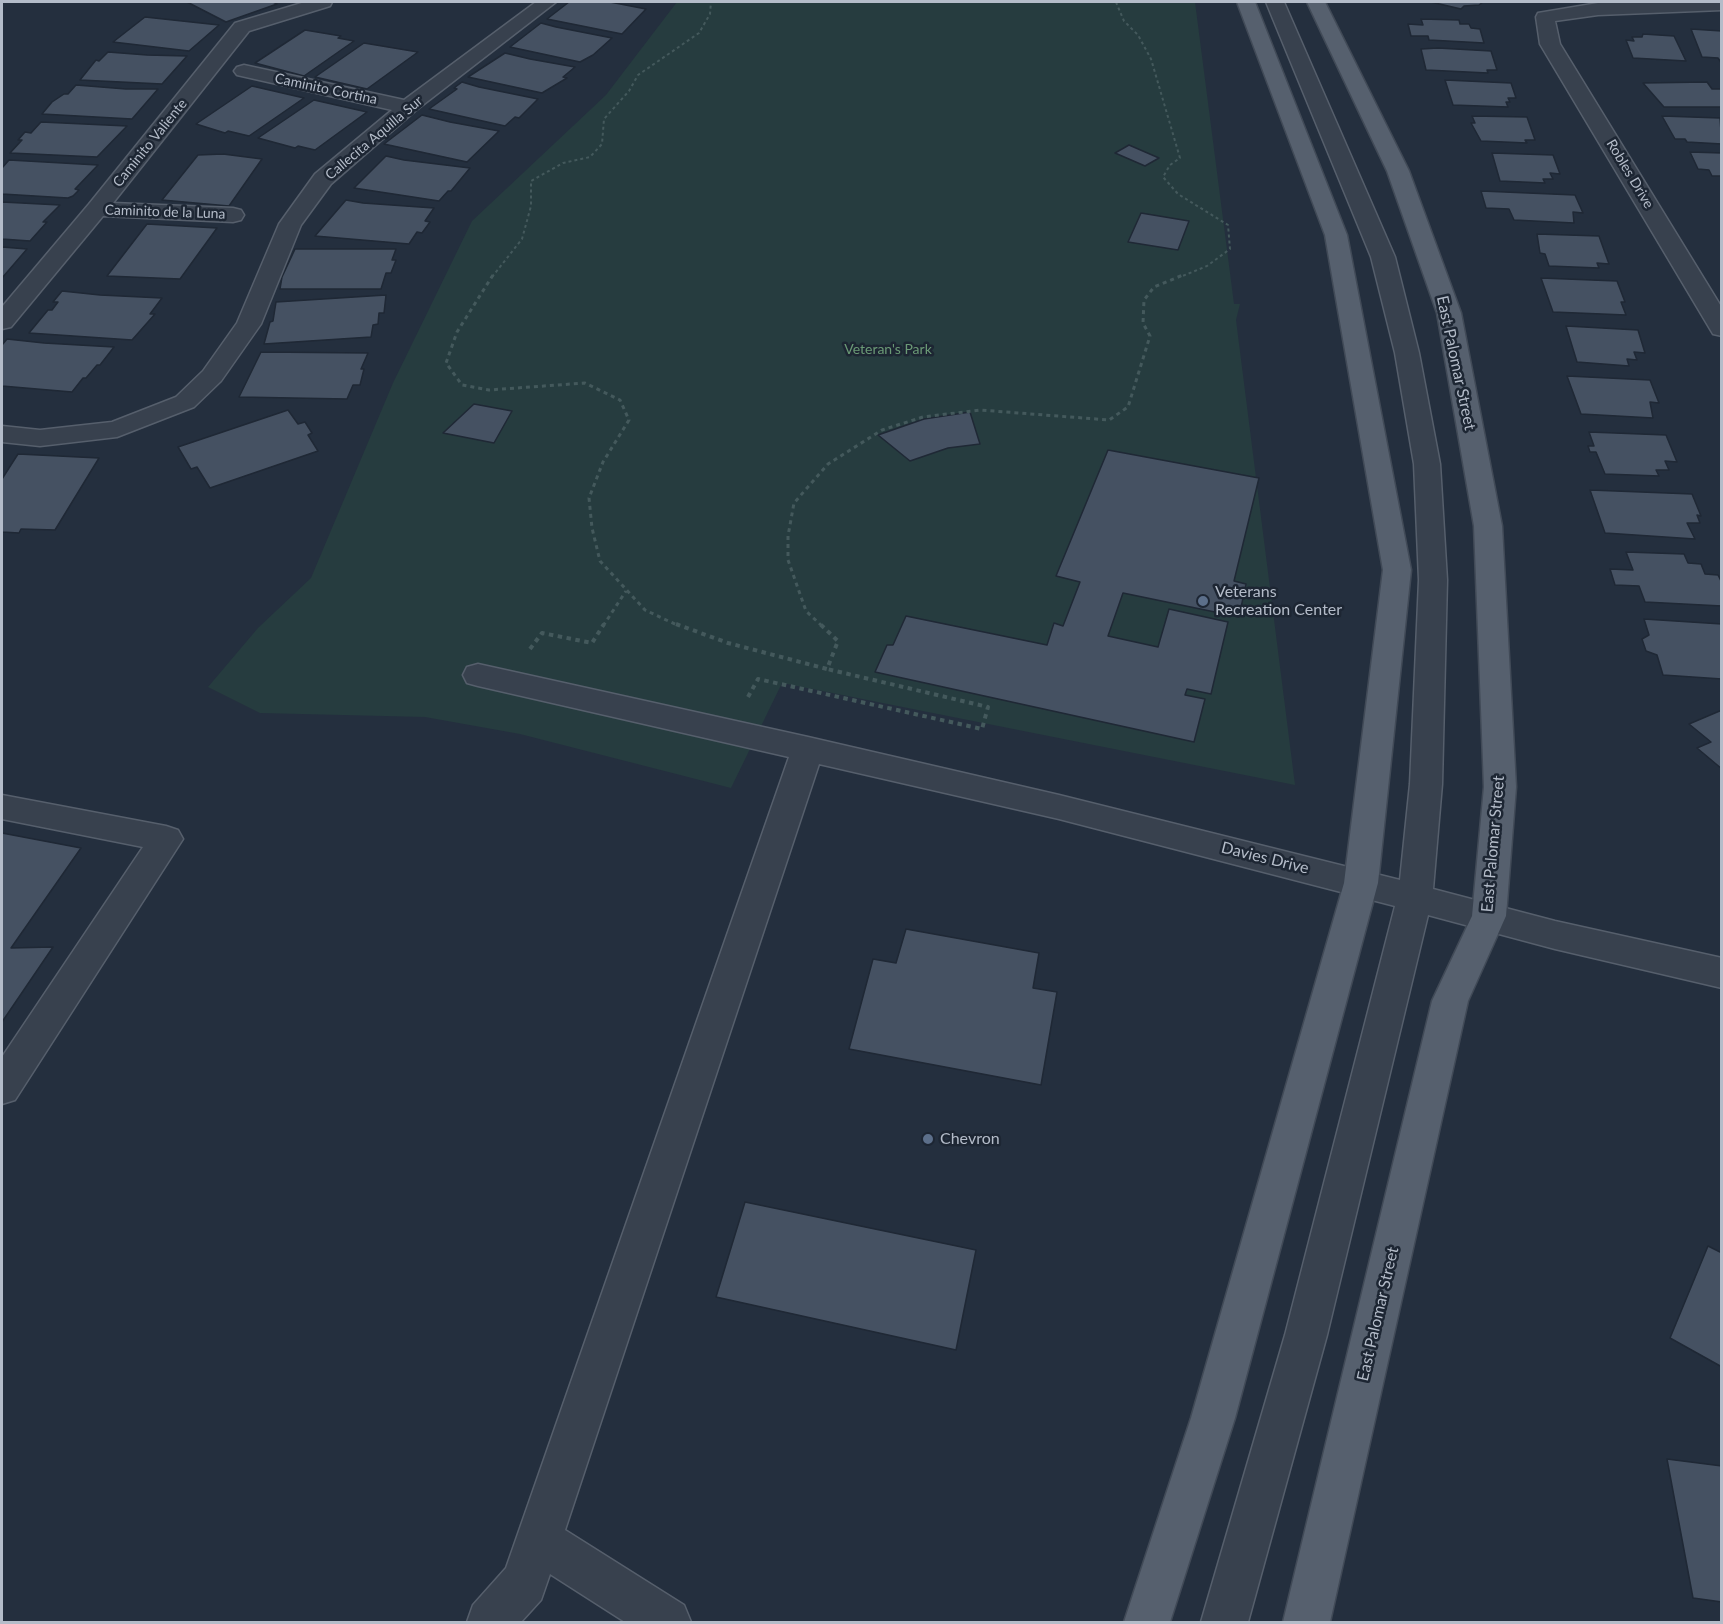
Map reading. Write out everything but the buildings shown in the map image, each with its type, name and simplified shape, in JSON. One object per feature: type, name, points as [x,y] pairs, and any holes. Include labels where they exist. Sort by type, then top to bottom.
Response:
[{"type":"main road","points":[[1147,1623],[1213,1418],[1361,883],[1397,570],[1336,235],[1246,2]]},
{"type":"main road","name":"East Palomar Street","points":[[1307,1623],[1450,1001],[1489,916],[1500,787],[1488,526],[1449,313],[1398,171],[1316,2]]},
{"type":"street","name":"Caminito Valiente","points":[[2,322],[97,209],[242,27],[323,2]]},
{"type":"street","name":"Callecita Aquilla Sur","points":[[2,434],[40,438],[117,429],[185,402],[212,376],[249,324],[290,224],[323,179],[408,107],[547,2]]},
{"type":"street","points":[[1224,1623],[1306,1335],[1415,897],[1426,784],[1433,580],[1427,464],[1407,353],[1383,257],[1275,2]]},
{"type":"street","name":"Robles Drive","points":[[1722,4],[1598,9],[1545,17],[1550,44],[1722,330]]},
{"type":"street","name":"Caminito Cortina","points":[[244,71],[408,107]]},
{"type":"street","name":"Caminito de la Luna","points":[[97,209],[233,215]]},
{"type":"street","name":"Davies Drive","points":[[493,678],[1093,816],[1562,936],[1722,973]]},
{"type":"street","points":[[490,1623],[524,1583],[808,749]]},
{"type":"street","points":[[2,807],[166,839],[2,1088]]},
{"type":"street","points":[[538,1539],[667,1623]]},
{"type":"path","points":[[711,2],[710,14],[699,33],[638,75],[629,92],[604,119],[602,144],[590,157],[563,163],[531,181],[531,206],[522,239],[494,273],[457,332],[446,363],[462,385],[489,390],[585,383],[620,400],[629,420],[603,462],[589,498],[592,528],[600,561],[645,610],[686,629],[760,652],[988,707],[982,729],[758,679],[728,731]]},
{"type":"path","points":[[827,669],[838,642],[806,611],[788,560],[788,536],[794,503],[828,464],[882,430],[923,417],[980,410],[1108,420],[1128,407],[1150,336],[1143,323],[1144,300],[1154,287],[1207,266],[1230,249],[1228,225],[1178,194],[1163,177],[1170,165],[1180,158],[1151,58],[1138,35],[1124,21],[1116,2]]},
{"type":"path","points":[[493,678],[542,633],[592,643],[626,591]]},
{"type":"green space","name":"Veteran's Park","points":[[677,2],[1195,2],[1234,304],[1240,304],[1236,320],[1295,785],[782,683],[731,788],[520,734],[425,717],[260,713],[208,687],[258,628],[311,578],[393,383],[472,221],[606,95]]},
{"type":"place","name":"Veterans Recreation Center","points":[[1203,601]]},
{"type":"place","name":"Chevron","points":[[928,1139]]}]
